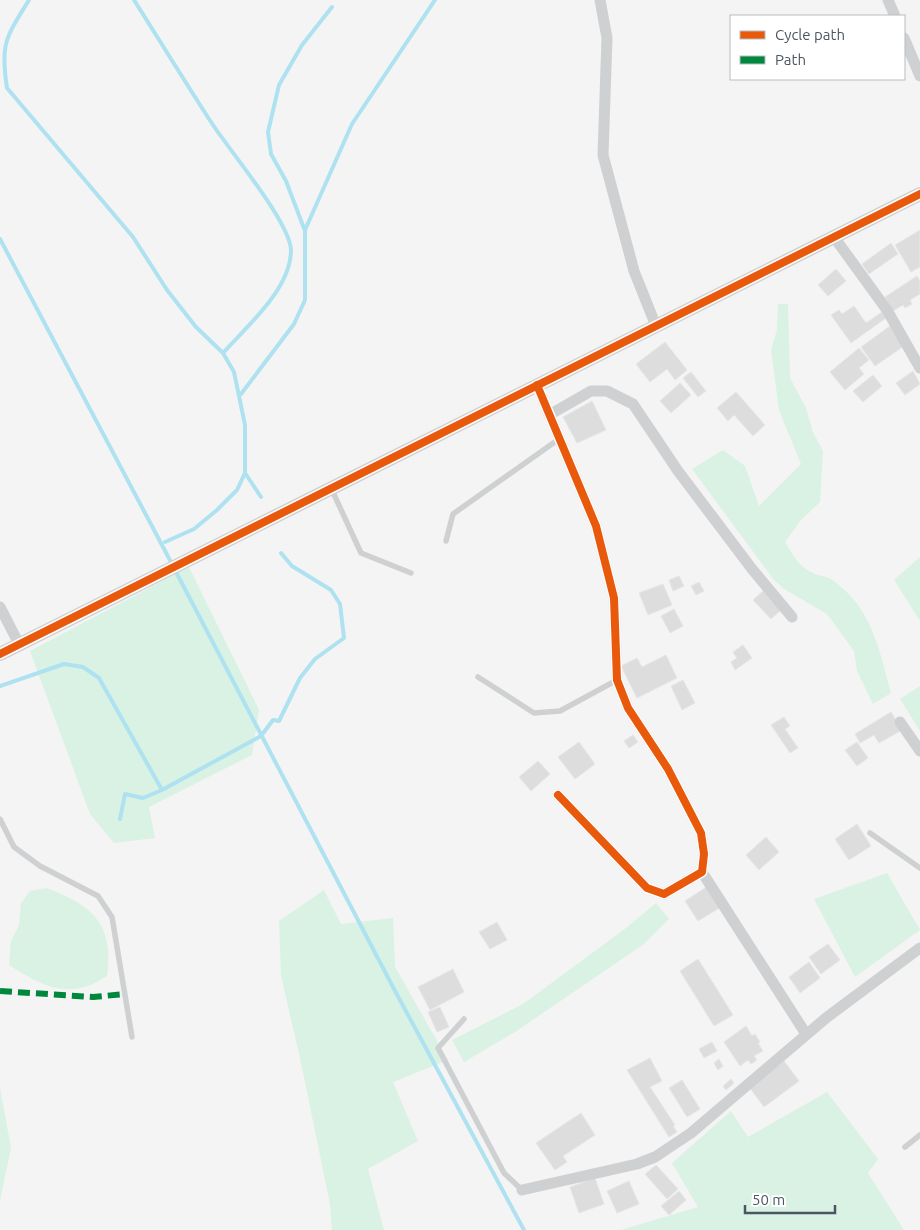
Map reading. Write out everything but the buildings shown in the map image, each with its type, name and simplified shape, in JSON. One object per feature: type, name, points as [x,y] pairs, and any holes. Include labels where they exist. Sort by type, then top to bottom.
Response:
[{"type":"street","points":[[600,0],[607,38],[603,155],[634,272],[656,326]]},
{"type":"street","points":[[888,0],[895,15]]},
{"type":"street","points":[[905,40],[920,76]]},
{"type":"street","points":[[0,654],[920,194]]},
{"type":"street","points":[[834,237],[886,310],[920,368]]},
{"type":"street","points":[[537,385],[596,526],[614,598],[617,680],[628,708],[668,769],[700,833],[704,854],[702,872],[806,1034]]},
{"type":"street","points":[[549,415],[591,391],[607,391],[633,404],[678,471],[752,569],[792,617]]},
{"type":"street","points":[[0,607],[19,644]]},
{"type":"street","points":[[900,722],[920,751]]},
{"type":"street","points":[[558,795],[648,888],[664,894],[702,872]]},
{"type":"street","points":[[522,1190],[637,1164],[655,1157],[691,1133],[806,1034],[920,948]]},
{"type":"lane","points":[[446,541],[453,514],[559,438]]},
{"type":"lane","points":[[332,488],[361,553],[411,573]]},
{"type":"lane","points":[[478,677],[534,713],[560,711],[617,680]]},
{"type":"lane","points":[[0,819],[14,847],[40,866],[98,896],[112,917],[132,1037]]},
{"type":"lane","points":[[870,833],[920,868]]},
{"type":"lane","points":[[464,1019],[438,1048],[504,1173],[522,1190]]},
{"type":"lane","points":[[905,1147],[920,1135]]},
{"type":"green space","points":[[778,304],[788,304],[790,378],[806,408],[813,432],[823,451],[820,502],[801,520],[785,542],[796,560],[808,570],[831,579],[845,590],[865,616],[878,645],[891,693],[873,704],[857,671],[854,651],[827,614],[784,589],[774,580],[692,469],[723,450],[745,466],[759,506],[801,464],[779,410],[771,350],[777,330]]},
{"type":"green space","points":[[920,557],[920,621],[894,580]]},
{"type":"green space","points":[[189,567],[259,710],[252,755],[149,807],[155,838],[114,843],[90,814],[30,651]]},
{"type":"green space","points":[[920,686],[920,731],[900,699]]},
{"type":"green space","points":[[887,873],[920,930],[855,977],[814,899]]},
{"type":"green space","points":[[46,888],[76,902],[88,910],[97,919],[103,930],[107,943],[107,976],[94,984],[81,988],[57,988],[34,980],[9,965],[11,941],[19,925],[21,903],[30,891]]},
{"type":"green space","points":[[324,890],[341,924],[393,918],[395,967],[448,1060],[393,1082],[418,1141],[368,1169],[384,1230],[332,1230],[330,1204],[281,976],[279,921]]},
{"type":"green space","points":[[656,903],[669,919],[644,944],[515,1032],[464,1062],[452,1040],[523,1004],[626,928]]},
{"type":"green space","points":[[0,1088],[11,1148],[0,1201]]},
{"type":"green space","points":[[827,1092],[878,1159],[868,1173],[904,1230],[621,1230],[698,1207],[672,1163],[731,1111],[748,1137]]},
{"type":"waterway","points":[[29,0],[7,41],[4,61],[7,88],[133,237],[167,290],[196,327],[223,353],[234,372],[245,425],[245,473],[237,490],[217,510],[194,529],[165,542]]},
{"type":"waterway","points":[[134,0],[211,122],[270,205],[281,222],[288,238],[291,250],[289,265],[284,279],[266,306],[223,353]]},
{"type":"waterway","points":[[305,230],[352,124],[435,0]]},
{"type":"waterway","points":[[241,394],[294,324],[305,300],[305,231],[286,181],[271,154],[268,132],[279,85],[302,45],[332,7]]},
{"type":"waterway","points":[[0,239],[172,564]]},
{"type":"waterway","points":[[245,473],[261,497]]},
{"type":"waterway","points":[[120,819],[125,794],[143,798],[162,790],[261,736],[273,720],[279,721],[300,678],[315,659],[344,638],[340,604],[331,590],[292,566],[281,553]]},
{"type":"waterway","points":[[175,570],[394,989],[524,1230]]},
{"type":"waterway","points":[[0,686],[64,664],[83,667],[99,678],[162,790]]},
{"type":"marked path","points":[[0,991],[93,997],[125,994]]},
{"type":"cycle path","points":[[0,654],[920,194]]},
{"type":"cycle path","points":[[537,385],[596,526],[614,598],[617,680],[628,708],[668,769],[701,833],[704,854],[702,872],[664,894],[647,888],[558,795]]}]
